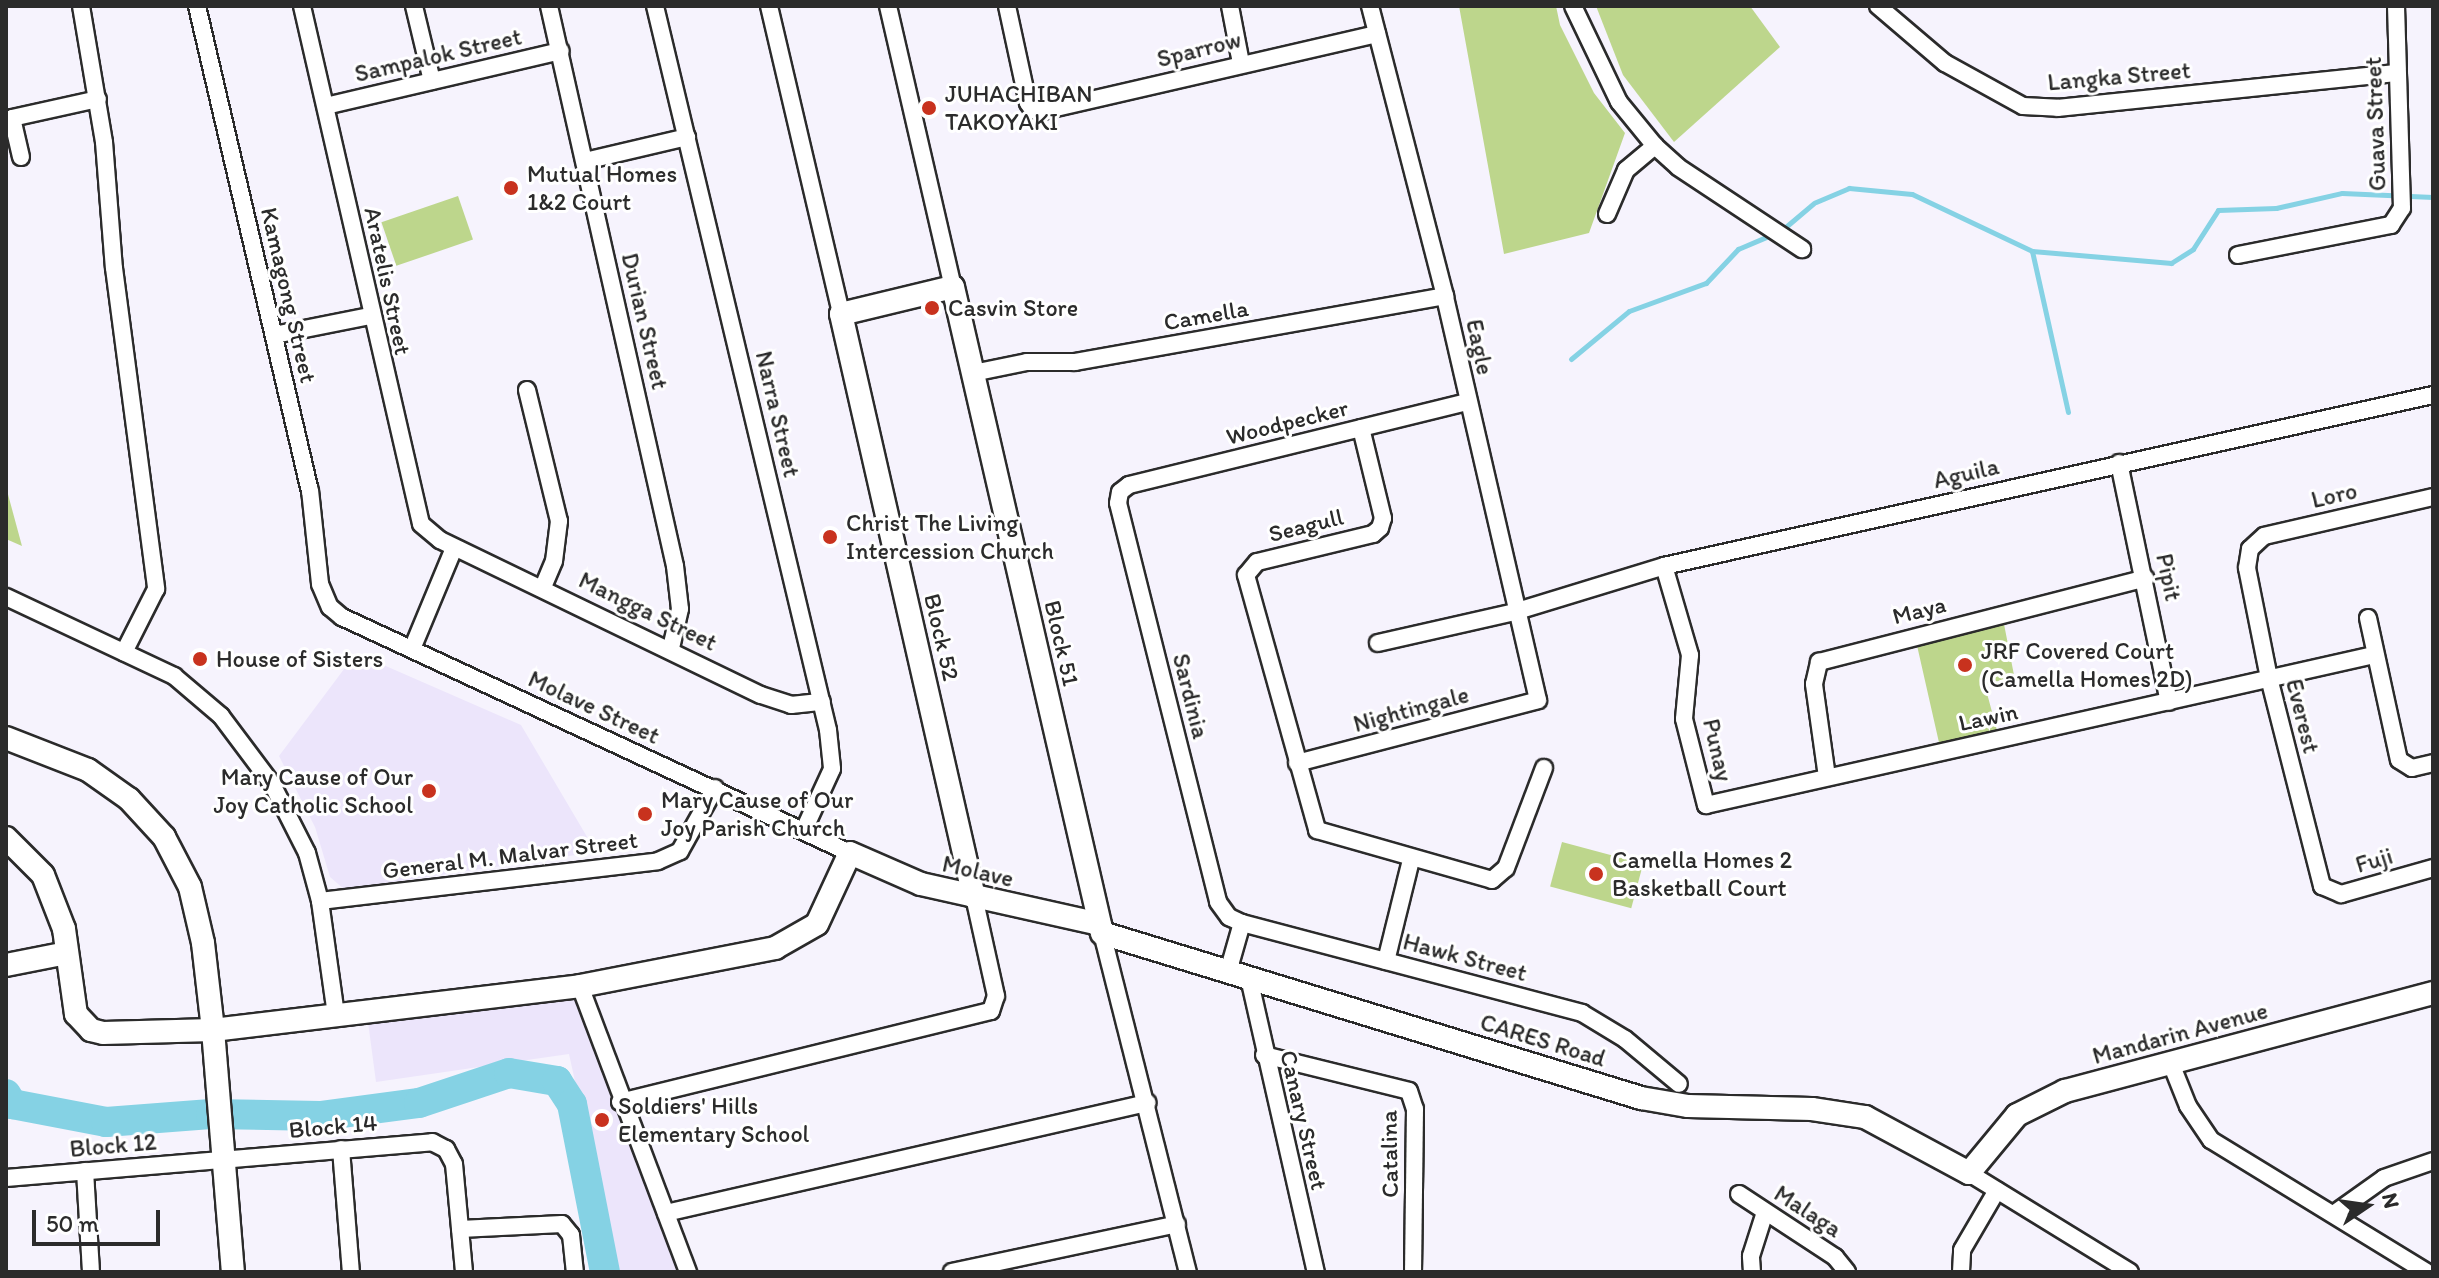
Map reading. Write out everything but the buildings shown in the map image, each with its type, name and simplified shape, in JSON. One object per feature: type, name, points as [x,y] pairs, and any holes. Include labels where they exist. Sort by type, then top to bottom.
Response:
[{"type":"street","points":[[81,6],[98,99],[156,589],[124,652]]},
{"type":"street","name":"Kamagong Street","points":[[197,6],[310,490],[324,598]]},
{"type":"street","name":"Aratelis Street","points":[[302,6],[417,512],[429,534],[454,548]]},
{"type":"street","points":[[414,6],[432,81]]},
{"type":"street","name":"Durian Street","points":[[549,6],[675,566],[680,609],[671,647]]},
{"type":"street","name":"Narra Street","points":[[655,6],[822,702],[832,769],[804,830]]},
{"type":"street","points":[[769,6],[841,314],[953,287],[888,6]]},
{"type":"street","name":"Sparrow","points":[[1007,6],[1033,110],[1377,34]]},
{"type":"street","points":[[1230,6],[1241,63]]},
{"type":"street","name":"Eagle","points":[[1370,6],[1445,296],[1514,612],[1538,700]]},
{"type":"street","points":[[1573,6],[1619,102],[1655,146],[1802,249]]},
{"type":"street","name":"Langka Street","points":[[1878,6],[1945,63],[2023,106],[2058,108],[2395,73]]},
{"type":"street","name":"Guava Street","points":[[2238,255],[2384,230],[2402,208],[2395,73],[2396,6]]},
{"type":"street","name":"Sampalok Street","points":[[326,106],[561,51]]},
{"type":"street","points":[[21,157],[9,114],[98,99]]},
{"type":"street","points":[[585,161],[687,137]]},
{"type":"street","points":[[1607,214],[1626,170],[1655,146]]},
{"type":"street","name":"Block 51","points":[[953,287],[1101,928]]},
{"type":"street","name":"Camella","points":[[973,373],[1027,362],[1090,360],[1445,296]]},
{"type":"street","name":"Block 52","points":[[841,314],[974,897]]},
{"type":"street","points":[[274,335],[370,316]]},
{"type":"street","points":[[527,390],[559,521],[554,561],[543,587]]},
{"type":"street","name":"Aguila","points":[[1378,643],[1514,612],[1664,566],[2433,395]]},
{"type":"street","name":"Woodpecker","points":[[1120,492],[1129,485],[1467,402]]},
{"type":"street","name":"Seagull","points":[[1297,763],[1246,575],[1248,566],[1257,562],[1373,534],[1380,528],[1383,518],[1361,428]]},
{"type":"street","name":"Pipit","points":[[2119,463],[2169,702]]},
{"type":"street","name":"Sardinia","points":[[1120,492],[1118,503],[1222,911]]},
{"type":"street","name":"Loro","points":[[2250,549],[2264,536],[2433,497]]},
{"type":"street","points":[[412,649],[454,548]]},
{"type":"street","name":"Mangga Street","points":[[454,548],[671,647],[777,701],[822,702]]},
{"type":"street","name":"Everest","points":[[2250,549],[2247,568],[2269,678],[2327,892]]},
{"type":"street","name":"Punay","points":[[1664,566],[1690,655],[1684,719],[1706,805]]},
{"type":"street","name":"Maya","points":[[1827,777],[1814,684],[1819,662],[2145,578]]},
{"type":"street","points":[[6,597],[174,676],[221,716],[272,784],[307,853],[320,901],[336,1015]]},
{"type":"street","name":"Molave Street","points":[[324,598],[342,617],[850,853]]},
{"type":"street","points":[[2368,618],[2395,751],[2404,767],[2433,763]]},
{"type":"street","name":"Lawin","points":[[1706,805],[2374,655]]},
{"type":"street","name":"Nightingale","points":[[1297,763],[1538,700]]},
{"type":"street","points":[[6,738],[88,770],[129,799],[164,837],[190,887],[203,943],[213,1030],[233,1272]]},
{"type":"street","points":[[1297,763],[1322,835],[1485,881],[1499,878],[1544,768]]},
{"type":"street","name":"General M. Malvar Street","points":[[320,901],[658,861],[680,851],[715,788]]},
{"type":"street","points":[[6,838],[43,875],[57,903],[72,1002],[91,1030],[213,1030],[580,986],[791,943],[817,924],[850,853]]},
{"type":"street","name":"Molave","points":[[850,853],[921,884],[1101,928]]},
{"type":"street","points":[[1386,961],[1411,860]]},
{"type":"street","name":"Fuji","points":[[2327,892],[2341,894],[2433,868]]},
{"type":"street","points":[[620,1102],[991,1011],[996,996],[974,897]]},
{"type":"street","name":"Hawk Street","points":[[1222,911],[1242,923],[1582,1013],[1625,1039],[1679,1084]]},
{"type":"street","name":"Canary Street","points":[[1242,923],[1238,975],[1264,1055],[1316,1272]]},
{"type":"street","points":[[1101,928],[1148,1103],[1188,1272]]},
{"type":"street","name":"CARES Road","points":[[1101,928],[1238,975],[1664,1103],[1812,1109],[1865,1117],[1969,1173]]},
{"type":"street","points":[[8,964],[67,953]]},
{"type":"street","points":[[580,986],[620,1102],[688,1272]]},
{"type":"street","name":"Mandarin Avenue","points":[[1969,1173],[1999,1132],[2038,1102],[2170,1061],[2433,993]]},
{"type":"street","name":"Catalina","points":[[1264,1055],[1409,1091],[1415,1109],[1413,1272]]},
{"type":"street","points":[[2170,1061],[2188,1106],[2211,1140],[2335,1213],[2426,1272]]},
{"type":"street","points":[[666,1213],[1148,1103]]},
{"type":"street","name":"Block 14","points":[[223,1149],[341,1149],[432,1142],[446,1149],[454,1164],[460,1229]]},
{"type":"street","name":"Block 12","points":[[6,1178],[85,1171],[223,1149]]},
{"type":"street","points":[[341,1149],[351,1272]]},
{"type":"street","points":[[2335,1213],[2384,1178],[2433,1161]]},
{"type":"street","points":[[85,1171],[91,1272]]},
{"type":"street","points":[[1969,1173],[2130,1272]]},
{"type":"street","points":[[1961,1272],[1962,1250],[1997,1190]]},
{"type":"street","name":"Malaga","points":[[1739,1194],[1835,1257],[1847,1272]]},
{"type":"street","points":[[1752,1272],[1751,1256],[1765,1212]]},
{"type":"street","points":[[464,1272],[460,1229],[562,1224],[571,1235],[575,1272]]},
{"type":"street","points":[[952,1272],[1177,1224]]},
{"type":"shaded area","name":"Mary Cause of Our Joy Catholic School","points":[[356,653],[521,725],[596,852],[344,889],[330,877],[315,827],[279,756]]},
{"type":"shaded area","name":"Soldiers' Hills Elementary School","points":[[573,991],[679,1272],[617,1272],[569,1054],[376,1082],[368,1022]]},
{"type":"green space","points":[[1459,6],[1556,6],[1560,25],[1594,93],[1625,133],[1589,233],[1504,254]]},
{"type":"green space","points":[[1596,6],[1750,6],[1780,47],[1674,142],[1623,75]]},
{"type":"green space","points":[[458,196],[473,239],[396,266],[381,222]]},
{"type":"green space","points":[[6,487],[22,546],[6,539]]},
{"type":"green space","points":[[2003,619],[2014,675],[1985,686],[1998,734],[1940,747],[1916,641]]},
{"type":"green space","name":"Camella Homes 2 Basketball Court","points":[[1562,842],[1643,864],[1631,908],[1550,886]]},
{"type":"waterway","points":[[1816,202],[1849,188],[1912,194],[2032,251],[2171,263],[2193,249],[2218,210],[2276,208],[2342,193],[2433,197]]},
{"type":"waterway","points":[[1782,230],[1814,203]]},
{"type":"waterway","points":[[1571,359],[1629,311],[1706,283],[1738,249],[1773,234]]},
{"type":"waterway","points":[[2032,251],[2068,412]]},
{"type":"waterway","points":[[6,1094],[12,1104],[106,1122],[211,1114],[320,1116],[419,1103],[509,1073],[557,1081],[572,1104],[605,1272]]},
{"type":"place","name":"JUHACHIBAN TAKOYAKI","points":[[929,108]]},
{"type":"place","name":"Mutual Homes 1&2 Court","points":[[511,188]]},
{"type":"place","name":"Casvin Store","points":[[932,308]]},
{"type":"place","name":"Christ The Living Intercession Church","points":[[830,537]]},
{"type":"place","name":"House of Sisters","points":[[200,659]]},
{"type":"place","name":"JRF Covered Court (Camella Homes 2D)","points":[[1965,665]]},
{"type":"place","name":"Mary Cause of Our Joy Catholic School","points":[[429,791]]},
{"type":"place","name":"Mary Cause of Our Joy Parish Church","points":[[645,814]]},
{"type":"place","name":"Camella Homes 2 Basketball Court","points":[[1596,874]]},
{"type":"place","name":"Soldiers' Hills Elementary School","points":[[602,1120]]}]
